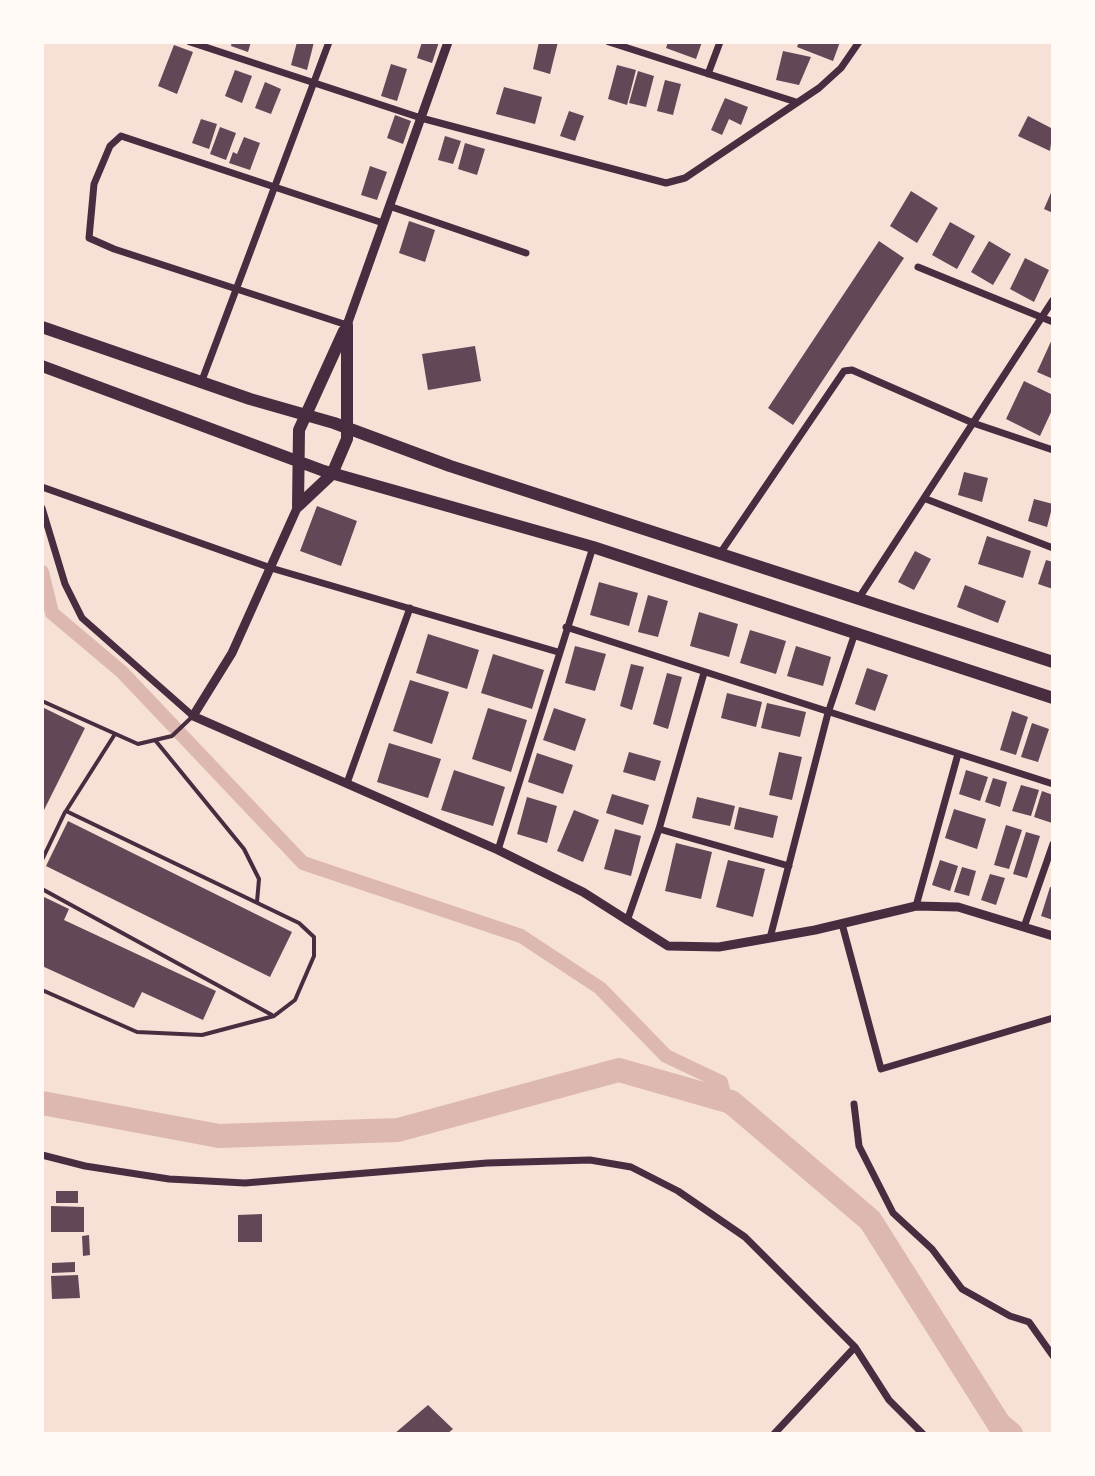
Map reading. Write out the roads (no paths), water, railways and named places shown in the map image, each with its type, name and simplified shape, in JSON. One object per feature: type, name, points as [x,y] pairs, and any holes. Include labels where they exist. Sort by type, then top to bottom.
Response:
[{"type":"highway","points":[[298,506],[296,462],[299,430],[347,325]]},
{"type":"highway","points":[[298,506],[332,474],[345,447],[347,325]]},
{"type":"highway","points":[[42,327],[201,383],[347,428],[450,466],[1053,662]]},
{"type":"highway","points":[[42,366],[332,474],[593,547],[1053,698]]},
{"type":"street","points":[[190,42],[421,118],[666,183],[685,178],[745,141],[819,88],[841,68],[859,42]]},
{"type":"street","points":[[201,383],[329,42]]},
{"type":"street","points":[[383,223],[121,136],[110,146],[94,184],[89,238],[114,249],[347,325],[448,42]]},
{"type":"street","points":[[609,42],[796,102]]},
{"type":"street","points":[[708,74],[720,42]]},
{"type":"street","points":[[389,206],[526,253]]},
{"type":"street","points":[[918,267],[1053,322]]},
{"type":"street","points":[[859,598],[1053,300]]},
{"type":"street","points":[[721,552],[839,375],[852,370],[973,423],[1053,450]]},
{"type":"street","points":[[42,487],[271,568],[558,652]]},
{"type":"street","points":[[926,499],[1053,548]]},
{"type":"street","points":[[193,716],[232,653],[298,506]]},
{"type":"street","points":[[42,508],[65,584],[82,618],[193,716],[498,850],[583,892],[668,946],[719,947],[842,924],[916,906],[958,907],[1053,936]]},
{"type":"street","points":[[498,850],[593,547]]},
{"type":"street","points":[[347,783],[410,608]]},
{"type":"street","points":[[566,627],[1053,784]]},
{"type":"street","points":[[770,938],[828,713],[855,633]]},
{"type":"street","points":[[627,921],[659,829],[704,673]]},
{"type":"street","points":[[916,906],[958,754]]},
{"type":"street","points":[[659,829],[789,866]]},
{"type":"street","points":[[1024,927],[1053,844]]},
{"type":"street","points":[[842,924],[881,1069],[1053,1018]]},
{"type":"street","points":[[854,1104],[859,1146],[893,1213],[932,1249],[962,1289],[1010,1316],[1029,1322],[1053,1356]]},
{"type":"street","points":[[42,1155],[85,1166],[169,1179],[245,1183],[301,1181],[487,1163],[590,1160],[631,1167],[678,1191],[745,1237],[855,1347],[889,1400],[923,1434]]},
{"type":"street","points":[[774,1434],[855,1347]]},
{"type":"lane","points":[[42,701],[138,744],[172,736],[193,716]]},
{"type":"lane","points":[[42,860],[66,811],[115,734]]},
{"type":"lane","points":[[155,740],[244,849],[259,879],[257,903]]},
{"type":"lane","points":[[42,990],[137,1032],[202,1035],[274,1016],[295,1000],[314,956],[314,937],[299,923],[66,811]]},
{"type":"lane","points":[[42,889],[274,1016]]},
{"type":"waterway","points":[[42,572],[52,613],[122,672],[303,863],[521,936],[600,988],[666,1056],[721,1082],[726,1101]]},
{"type":"waterway","points":[[42,1103],[219,1136],[398,1130],[619,1070],[731,1102],[870,1220],[999,1424],[1011,1434]]}]
